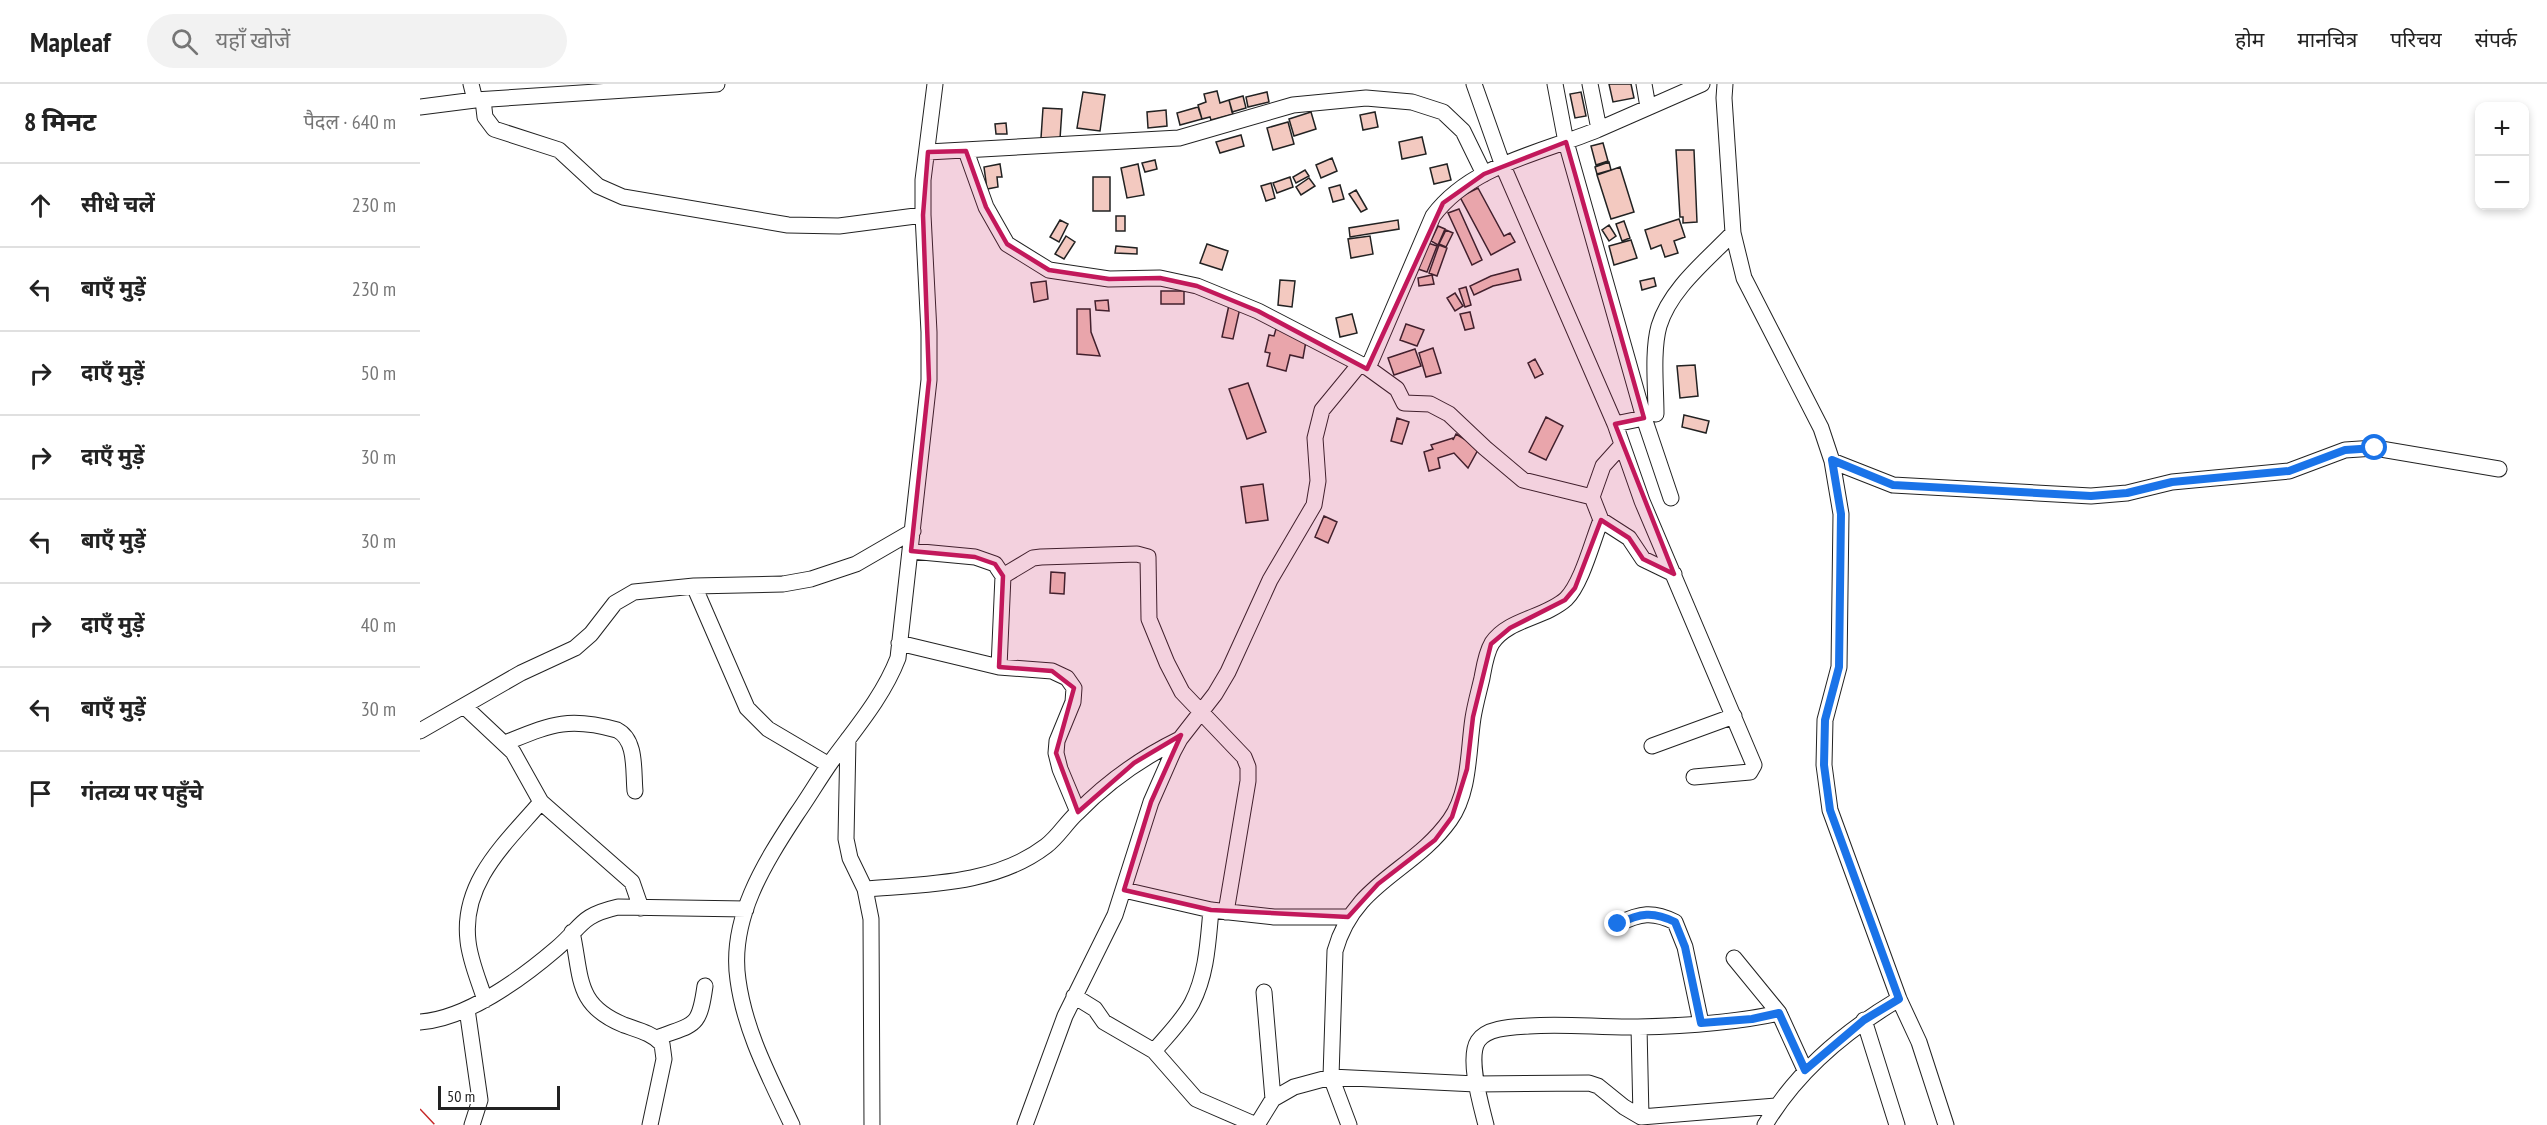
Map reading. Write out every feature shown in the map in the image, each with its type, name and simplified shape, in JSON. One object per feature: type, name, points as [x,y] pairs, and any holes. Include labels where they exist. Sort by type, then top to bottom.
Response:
[{"type":"street","points":[[471,84],[485,117],[494,129],[559,150],[598,186],[623,197],[789,225],[839,226],[922,215]]},
{"type":"street","points":[[420,107],[609,88],[717,84]]},
{"type":"street","points":[[792,1125],[758,1051],[745,1013],[737,977],[739,934],[746,909],[767,860],[892,674],[897,658],[929,380],[929,332],[922,215],[935,84]]},
{"type":"street","points":[[1474,84],[1503,166],[1615,424],[1642,501],[1754,765],[1750,772],[1694,777]]},
{"type":"street","points":[[1555,84],[1566,142],[1650,416],[1671,498]]},
{"type":"street","points":[[1590,84],[1599,129]]},
{"type":"street","points":[[1644,84],[1648,107]]},
{"type":"street","points":[[1025,1125],[1074,996],[1106,935],[1124,891],[1151,802],[1180,739],[1202,712],[1227,672],[1270,580],[1314,505],[1318,481],[1315,446],[1317,424],[1323,410],[1333,395],[1364,367],[1433,216],[1443,203],[1484,174],[1599,129],[1702,84]]},
{"type":"street","points":[[1725,84],[1733,233],[1744,278],[1821,428],[1832,460],[1841,514],[1839,667],[1825,720],[1824,765],[1830,810],[1899,999],[1919,1041],[1946,1125]]},
{"type":"street","points":[[928,152],[1179,138],[1293,105],[1366,98],[1412,102],[1443,112],[1463,131],[1484,174]]},
{"type":"street","points":[[966,151],[986,207],[1007,244],[1049,270],[1110,279],[1160,278],[1197,286],[1258,311],[1364,367],[1397,389],[1404,403],[1430,404],[1449,414],[1523,480],[1592,497]]},
{"type":"street","points":[[1650,416],[1658,328],[1667,306],[1733,233]]},
{"type":"street","points":[[1615,424],[1650,416]]},
{"type":"street","points":[[1621,446],[1603,466],[1592,497],[1601,520],[1629,538],[1643,559],[1674,574]]},
{"type":"street","points":[[1832,460],[1893,485],[2091,496],[2127,493],[2172,482],[2289,471],[2357,447],[2499,469]]},
{"type":"street","points":[[1349,1125],[1331,1077],[1335,951],[1340,932],[1360,902],[1378,884],[1435,840],[1452,817],[1467,769],[1473,717],[1491,644],[1510,628],[1565,600],[1575,588],[1601,520]]},
{"type":"street","points":[[420,731],[521,673],[583,643],[615,603],[624,597],[647,589],[783,584],[812,579],[856,564],[913,531]]},
{"type":"street","points":[[911,551],[975,557],[995,564],[1003,576],[999,667]]},
{"type":"street","points":[[1003,576],[1033,558],[1137,554],[1148,557],[1149,619],[1182,692],[1245,757],[1248,781],[1197,992],[1186,1012],[1154,1051]]},
{"type":"street","points":[[694,586],[747,708],[768,729],[829,765]]},
{"type":"street","points":[[898,643],[999,667],[1052,671],[1067,678],[1074,688],[1073,702],[1057,741],[1056,753],[1060,769],[1078,812]]},
{"type":"street","points":[[465,706],[505,743],[541,802],[632,882],[641,908]]},
{"type":"street","points":[[1652,746],[1734,716]]},
{"type":"street","points":[[505,743],[557,723],[572,722],[617,730],[623,733],[631,749],[635,791]]},
{"type":"street","points":[[848,739],[846,839],[850,858],[866,889],[871,919],[872,1125]]},
{"type":"street","points":[[866,889],[981,876],[1032,855],[1048,845],[1078,812],[1134,763],[1180,739]]},
{"type":"street","points":[[484,1000],[468,944],[467,921],[470,904],[488,863],[541,802]]},
{"type":"street","points":[[1124,891],[1218,911],[1274,916],[1348,917]]},
{"type":"street","points":[[420,1022],[454,1015],[484,1000],[545,959],[588,917],[602,911],[618,907],[746,909]]},
{"type":"street","points":[[1618,924],[1636,915],[1660,915],[1675,922],[1685,947],[1701,1023]]},
{"type":"street","points":[[572,932],[585,991],[593,1008],[610,1019],[657,1038],[662,1044],[664,1059],[650,1125]]},
{"type":"street","points":[[1734,958],[1779,1013],[1805,1070]]},
{"type":"street","points":[[657,1038],[698,1020],[702,1012],[705,986]]},
{"type":"street","points":[[1264,992],[1273,1099]]},
{"type":"street","points":[[1074,996],[1095,1009],[1104,1022],[1154,1051],[1196,1099],[1256,1125],[1273,1099],[1294,1087],[1331,1077],[1476,1084],[1589,1083],[1598,1086],[1623,1107],[1641,1117],[1776,1106]]},
{"type":"street","points":[[1765,1125],[1776,1106],[1805,1070],[1864,1020],[1899,999]]},
{"type":"street","points":[[467,1009],[480,1100],[472,1125]]},
{"type":"street","points":[[1486,1125],[1476,1084],[1475,1047],[1480,1038],[1491,1031],[1530,1025],[1639,1027],[1752,1019],[1779,1013]]},
{"type":"street","points":[[1864,1020],[1897,1125]]},
{"type":"street","points":[[1639,1027],[1641,1117]]},
{"type":"highlighted area","points":[[1566,142],[1644,418],[1615,424],[1674,574],[1643,559],[1629,538],[1601,520],[1575,588],[1565,600],[1510,628],[1491,644],[1473,717],[1467,769],[1452,817],[1435,840],[1378,884],[1348,917],[1211,910],[1124,890],[1151,802],[1181,735],[1134,763],[1078,812],[1056,753],[1074,688],[1052,671],[999,667],[1003,576],[995,564],[975,557],[911,551],[929,380],[923,215],[928,152],[966,151],[986,207],[1007,244],[1049,270],[1109,279],[1160,278],[1197,286],[1258,311],[1367,369],[1443,203],[1484,174]]},
{"type":"building","points":[[1609,84],[1631,84],[1634,98],[1613,102]]},
{"type":"building","points":[[1217,91],[1220,103],[1229,100],[1233,114],[1211,120],[1210,117],[1202,119],[1198,105],[1206,102],[1204,94]]},
{"type":"building","points":[[1083,92],[1105,95],[1100,131],[1077,128]]},
{"type":"building","points":[[1267,92],[1269,102],[1248,107],[1246,97]]},
{"type":"building","points":[[1581,92],[1586,116],[1575,118],[1570,94]]},
{"type":"building","points":[[1243,96],[1246,108],[1232,112],[1229,100]]},
{"type":"building","points":[[1198,107],[1202,119],[1180,125],[1177,113]]},
{"type":"building","points":[[1043,108],[1062,109],[1060,139],[1041,138]]},
{"type":"building","points":[[1166,110],[1167,126],[1148,128],[1147,112]]},
{"type":"building","points":[[1311,112],[1316,129],[1294,136],[1289,119]]},
{"type":"building","points":[[1375,112],[1378,127],[1363,130],[1360,115]]},
{"type":"building","points":[[1288,122],[1294,144],[1273,150],[1267,128]]},
{"type":"building","points":[[1006,123],[1007,134],[996,134],[995,124]]},
{"type":"building","points":[[1241,135],[1244,146],[1220,153],[1216,142]]},
{"type":"building","points":[[1422,137],[1426,154],[1402,159],[1399,142]]},
{"type":"building","points":[[1603,143],[1608,161],[1596,165],[1591,146]]},
{"type":"building","points":[[1676,150],[1694,150],[1697,222],[1683,223],[1683,217],[1680,217]]},
{"type":"building","points":[[1332,158],[1337,171],[1321,178],[1316,165]]},
{"type":"building","points":[[1155,160],[1157,169],[1145,172],[1142,163]]},
{"type":"building","points":[[1609,162],[1611,170],[1597,174],[1595,167]]},
{"type":"building","points":[[1000,164],[1002,177],[997,177],[998,187],[987,189],[984,167]]},
{"type":"building","points":[[1138,164],[1144,195],[1127,198],[1121,168]]},
{"type":"building","points":[[1447,164],[1451,180],[1434,184],[1430,168]]},
{"type":"building","points":[[1620,167],[1634,212],[1611,219],[1597,175]]},
{"type":"building","points":[[1305,170],[1309,176],[1296,183],[1293,177]]},
{"type":"building","points":[[1093,177],[1110,177],[1110,211],[1093,211]]},
{"type":"building","points":[[1290,177],[1293,187],[1277,193],[1273,183]]},
{"type":"building","points":[[1309,178],[1315,186],[1301,195],[1296,187]]},
{"type":"building","points":[[1271,183],[1275,198],[1266,201],[1261,186]]},
{"type":"building","points":[[1340,185],[1344,199],[1333,202],[1329,188]]},
{"type":"building","points":[[1478,188],[1504,236],[1510,233],[1515,242],[1491,255],[1460,197]]},
{"type":"building","points":[[1356,190],[1367,209],[1361,212],[1349,194]]},
{"type":"building","points":[[1459,209],[1482,260],[1472,265],[1448,213]]},
{"type":"building","points":[[1116,216],[1125,216],[1125,231],[1116,231]]},
{"type":"building","points":[[1679,219],[1685,237],[1674,241],[1678,253],[1665,257],[1661,245],[1651,249],[1645,230]]},
{"type":"building","points":[[1060,220],[1068,224],[1059,242],[1050,237]]},
{"type":"building","points":[[1398,220],[1399,229],[1350,237],[1349,228]]},
{"type":"building","points":[[1624,221],[1630,238],[1622,241],[1616,224]]},
{"type":"building","points":[[1609,225],[1616,236],[1609,241],[1602,230]]},
{"type":"building","points":[[1438,226],[1445,229],[1438,245],[1431,241]]},
{"type":"building","points":[[1446,230],[1453,233],[1446,247],[1439,244]]},
{"type":"building","points":[[1066,236],[1075,242],[1064,259],[1055,254]]},
{"type":"building","points":[[1370,236],[1373,254],[1351,258],[1348,239]]},
{"type":"building","points":[[1631,240],[1637,258],[1614,265],[1609,246]]},
{"type":"building","points":[[1428,243],[1437,246],[1427,272],[1418,269]]},
{"type":"building","points":[[1207,244],[1228,251],[1222,270],[1200,263]]},
{"type":"building","points":[[1439,245],[1447,248],[1437,276],[1429,273]]},
{"type":"building","points":[[1116,246],[1137,248],[1137,254],[1115,253]]},
{"type":"building","points":[[1518,269],[1521,280],[1493,286],[1474,295],[1470,286],[1491,276]]},
{"type":"building","points":[[1432,275],[1434,284],[1419,286],[1418,278]]},
{"type":"building","points":[[1654,278],[1656,286],[1642,290],[1640,281]]},
{"type":"building","points":[[1280,280],[1295,281],[1292,307],[1278,305]]},
{"type":"building","points":[[1046,281],[1048,299],[1034,302],[1031,283]]},
{"type":"building","points":[[1466,287],[1471,305],[1465,307],[1459,289]]},
{"type":"building","points":[[1161,291],[1184,291],[1184,304],[1161,304]]},
{"type":"building","points":[[1455,293],[1463,306],[1455,311],[1447,298]]},
{"type":"building","points":[[1108,300],[1109,311],[1096,310],[1095,301]]},
{"type":"building","points":[[1229,305],[1240,308],[1233,339],[1222,337]]},
{"type":"building","points":[[1077,309],[1090,309],[1091,332],[1100,356],[1077,354]]},
{"type":"building","points":[[1470,312],[1474,328],[1465,330],[1460,314]]},
{"type":"building","points":[[1352,314],[1357,333],[1340,337],[1336,318]]},
{"type":"building","points":[[1406,324],[1424,330],[1417,346],[1400,340]]},
{"type":"building","points":[[1276,329],[1295,334],[1306,341],[1303,358],[1290,355],[1286,371],[1267,366],[1270,353],[1265,352],[1269,335],[1274,336]]},
{"type":"building","points":[[1433,348],[1441,373],[1426,377],[1419,353]]},
{"type":"building","points":[[1415,349],[1421,366],[1394,375],[1388,358]]},
{"type":"building","points":[[1535,359],[1543,374],[1535,378],[1528,363]]},
{"type":"building","points":[[1695,365],[1698,396],[1680,398],[1677,366]]},
{"type":"building","points":[[1248,383],[1266,432],[1247,439],[1229,389]]},
{"type":"building","points":[[1684,415],[1709,421],[1706,433],[1682,427]]},
{"type":"building","points":[[1546,417],[1563,426],[1546,460],[1529,452]]},
{"type":"building","points":[[1397,418],[1409,422],[1402,444],[1391,441]]},
{"type":"building","points":[[1456,434],[1479,448],[1468,468],[1454,453],[1438,458],[1440,468],[1429,471],[1424,452],[1433,449],[1431,445],[1453,438],[1453,440]]},
{"type":"building","points":[[1263,484],[1268,520],[1246,523],[1241,487]]},
{"type":"building","points":[[1324,516],[1337,522],[1328,543],[1315,537]]},
{"type":"building","points":[[1051,572],[1065,573],[1064,594],[1050,593]]},
{"type":"power","points":[[420,1109],[435,1125]]},
{"type":"route","points":[[1618,924],[1636,915],[1660,915],[1675,922],[1685,947],[1701,1023],[1752,1019],[1779,1013],[1805,1070],[1864,1020],[1899,999],[1830,810],[1824,765],[1825,720],[1839,667],[1841,514],[1832,460],[1893,485],[2091,496],[2127,493],[2164,483],[2289,471],[2345,450],[2357,447],[2375,448]]}]
